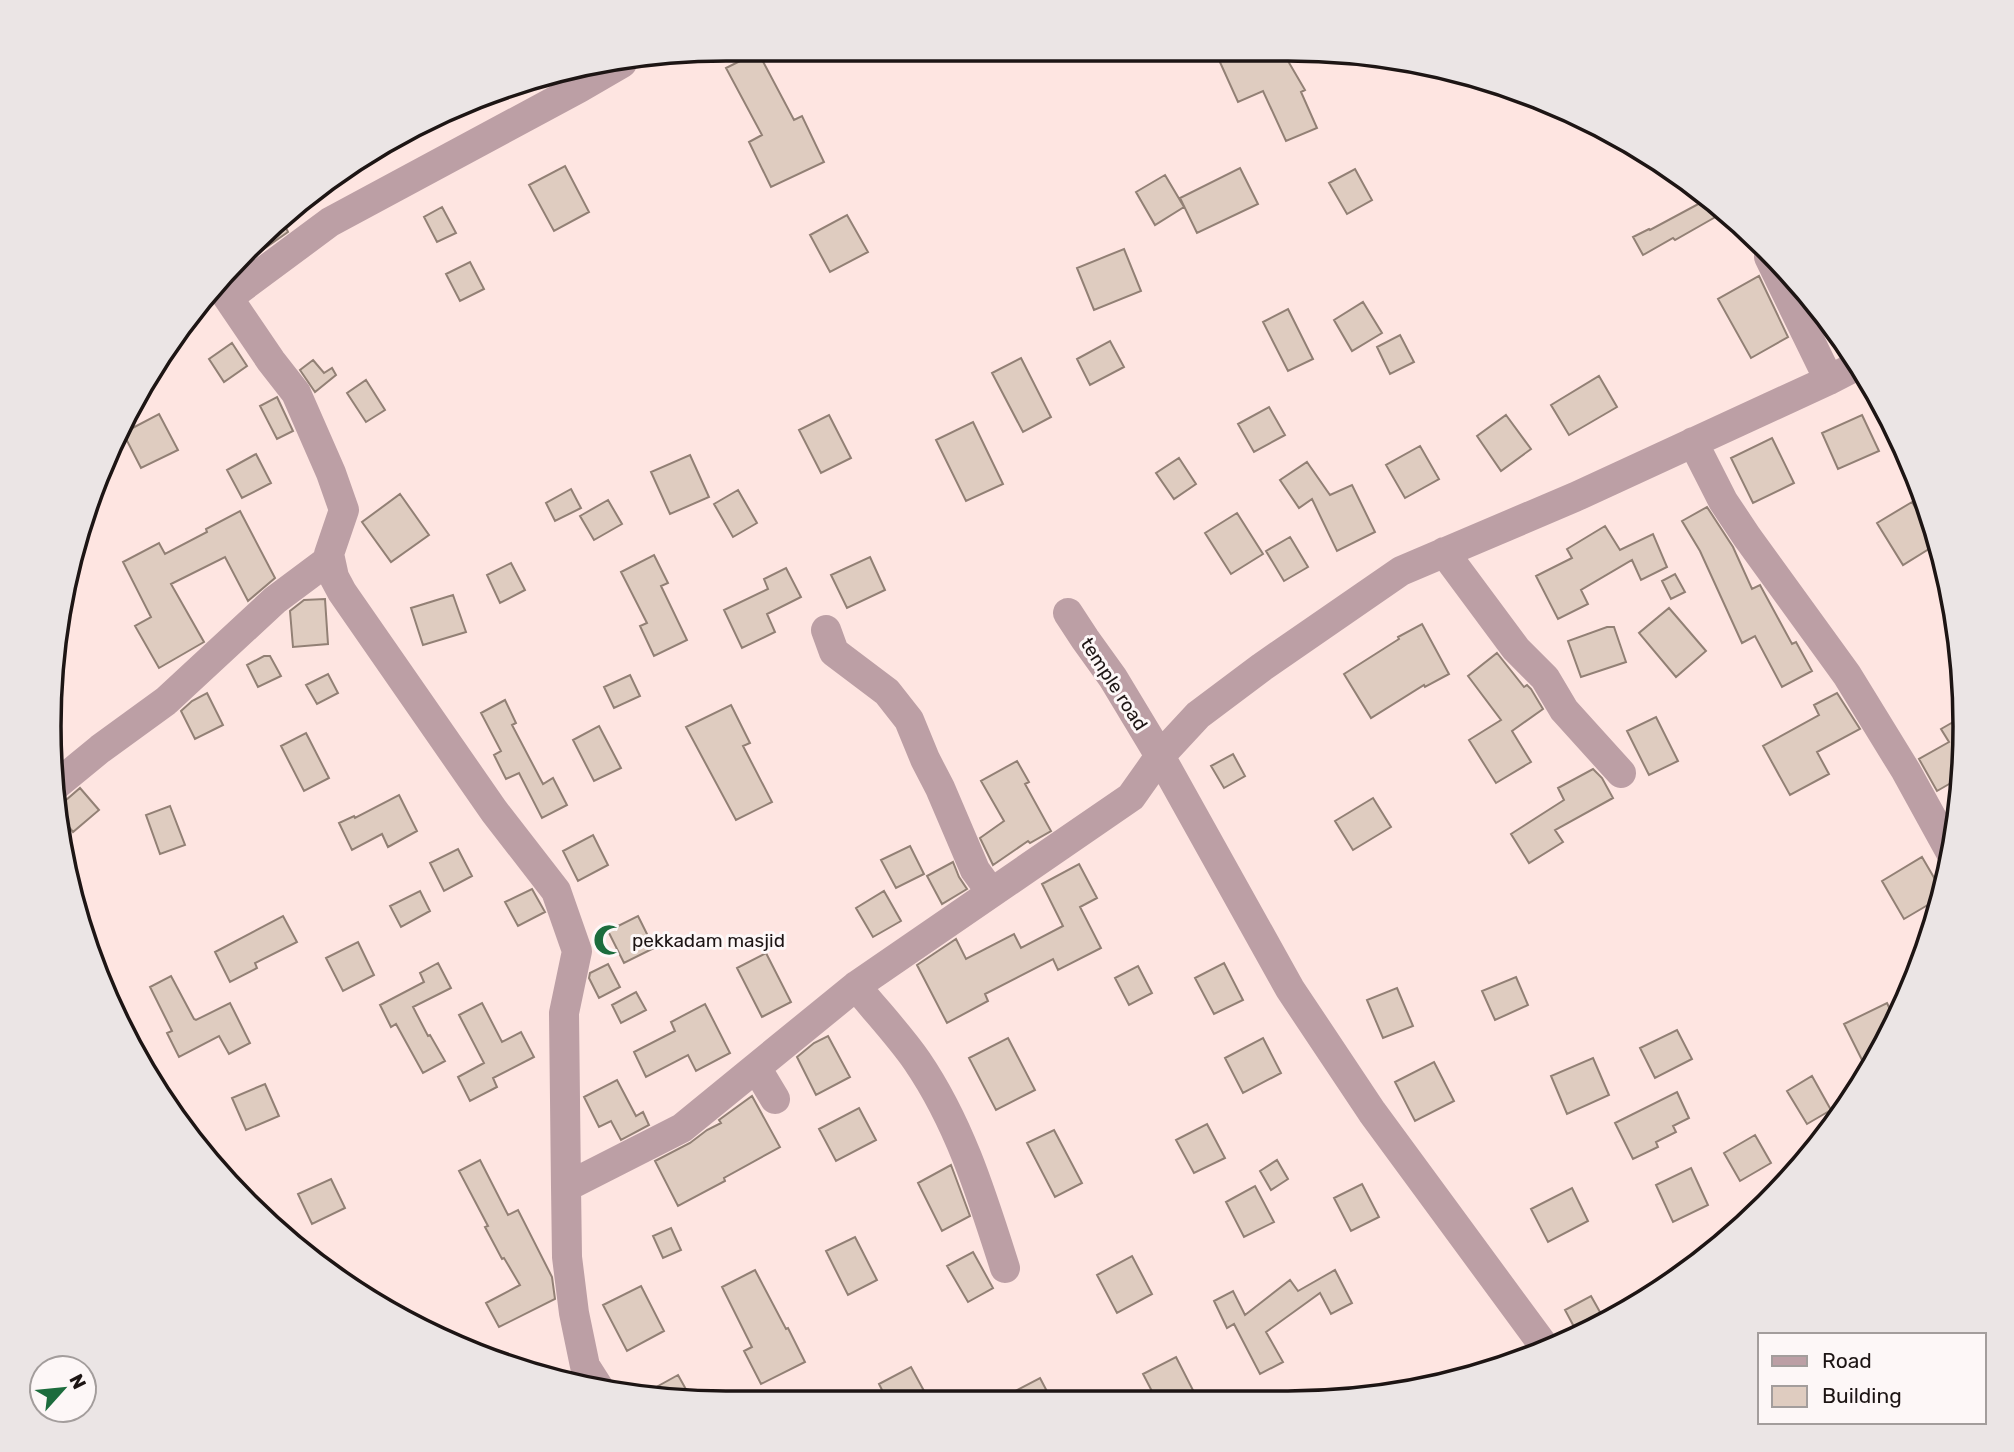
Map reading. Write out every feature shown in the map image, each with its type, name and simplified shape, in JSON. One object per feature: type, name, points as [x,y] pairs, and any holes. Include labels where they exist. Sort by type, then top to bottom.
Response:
[{"type":"street","points":[[228,286],[330,222],[607,72]]},
{"type":"street","points":[[1780,279],[1829,380]]},
{"type":"street","points":[[224,290],[296,393],[331,473],[344,510],[329,554],[334,577],[342,592],[494,811],[556,891],[577,951],[565,1013],[567,1257],[574,1313],[585,1366],[592,1377]]},
{"type":"street","points":[[566,1187],[681,1128],[856,986],[1131,797],[1160,756],[1198,715],[1262,667],[1401,571],[1574,497],[1849,370]]},
{"type":"street","points":[[1693,442],[1723,501],[1847,675],[1906,771],[1943,838]]},
{"type":"street","points":[[1444,552],[1516,649],[1545,678],[1564,710],[1621,773]]},
{"type":"street","points":[[64,779],[166,701],[275,600],[330,559]]},
{"type":"street","name":"temple road","points":[[1068,613],[1114,678],[1290,989],[1372,1112],[1540,1341]]},
{"type":"street","points":[[826,631],[834,652],[887,692],[909,720],[975,870],[991,892]]},
{"type":"street","points":[[856,986],[917,1061],[957,1130],[981,1190],[1005,1268]]},
{"type":"street","points":[[757,1069],[775,1100]]},
{"type":"building","points":[[740,61],[763,61],[794,120],[802,116],[824,162],[771,187],[749,142],[762,135],[726,68]]},
{"type":"building","points":[[1219,61],[1288,61],[1305,90],[1301,92],[1317,128],[1286,141],[1263,91],[1238,102]]},
{"type":"building","points":[[565,166],[589,212],[554,231],[529,185]]},
{"type":"building","points":[[1240,168],[1258,204],[1197,233],[1180,198]]},
{"type":"building","points":[[1355,169],[1372,200],[1347,214],[1329,183]]},
{"type":"building","points":[[1165,175],[1184,207],[1155,225],[1136,192]]},
{"type":"building","points":[[1699,204],[1715,217],[1643,255],[1633,237]]},
{"type":"building","points":[[442,207],[456,233],[437,242],[424,217]]},
{"type":"building","points":[[847,215],[868,252],[830,272],[810,235]]},
{"type":"building","points":[[286,228],[288,232],[263,250]]},
{"type":"building","points":[[1124,249],[1141,291],[1094,310],[1077,268]]},
{"type":"building","points":[[470,262],[484,289],[460,301],[446,274]]},
{"type":"building","points":[[1759,276],[1788,337],[1751,358],[1718,299]]},
{"type":"building","points":[[1363,302],[1382,333],[1352,351],[1334,320]]},
{"type":"building","points":[[1288,309],[1313,359],[1288,371],[1263,322]]},
{"type":"building","points":[[1400,335],[1414,362],[1390,374],[1377,347]]},
{"type":"building","points":[[1110,341],[1124,367],[1090,385],[1077,359]]},
{"type":"building","points":[[232,343],[247,366],[224,382],[209,359]]},
{"type":"building","points":[[1021,358],[1051,417],[1023,432],[992,373]]},
{"type":"building","points":[[313,360],[324,373],[332,368],[336,375],[315,392],[300,370]]},
{"type":"building","points":[[1599,376],[1617,407],[1569,435],[1551,405]]},
{"type":"building","points":[[366,380],[385,410],[366,422],[347,393]]},
{"type":"building","points":[[277,397],[293,431],[277,439],[260,406]]},
{"type":"building","points":[[1269,407],[1285,435],[1254,452],[1238,424]]},
{"type":"building","points":[[159,414],[178,450],[141,468],[126,440],[132,428]]},
{"type":"building","points":[[829,415],[851,458],[821,473],[799,430]]},
{"type":"building","points":[[1506,415],[1531,449],[1501,471],[1477,436]]},
{"type":"building","points":[[1862,415],[1879,451],[1838,469],[1822,433]]},
{"type":"building","points":[[973,422],[1003,484],[966,501],[936,440]]},
{"type":"building","points":[[1772,438],[1794,483],[1753,503],[1731,458]]},
{"type":"building","points":[[1420,446],[1439,479],[1405,498],[1386,465]]},
{"type":"building","points":[[256,454],[271,483],[242,498],[227,470]]},
{"type":"building","points":[[690,455],[709,497],[670,514],[651,472]]},
{"type":"building","points":[[1179,458],[1196,484],[1174,499],[1156,473]]},
{"type":"building","points":[[1307,462],[1330,495],[1352,485],[1375,532],[1337,551],[1312,499],[1299,508],[1280,480]]},
{"type":"building","points":[[571,489],[581,508],[555,521],[546,503]]},
{"type":"building","points":[[738,490],[757,523],[733,537],[714,504]]},
{"type":"building","points":[[400,494],[429,535],[391,562],[362,522]]},
{"type":"building","points":[[608,500],[622,524],[594,540],[580,516]]},
{"type":"building","points":[[1912,502],[1929,549],[1903,565],[1877,523]]},
{"type":"building","points":[[1707,507],[1733,547],[1752,589],[1760,585],[1792,644],[1796,642],[1812,671],[1782,687],[1755,636],[1742,643],[1700,551],[1682,521]]},
{"type":"building","points":[[240,511],[275,578],[248,601],[225,557],[171,584],[204,642],[159,668],[135,626],[151,617],[123,562],[159,543],[165,554]]},
{"type":"building","points":[[1237,513],[1263,554],[1231,574],[1205,533]]},
{"type":"building","points":[[1605,526],[1620,550],[1653,534],[1667,567],[1641,580],[1632,560],[1581,590],[1588,604],[1558,619],[1536,576],[1572,558],[1567,549]]},
{"type":"building","points":[[1290,537],[1308,567],[1284,581],[1266,551]]},
{"type":"building","points":[[654,555],[668,583],[661,586],[687,640],[654,656],[640,626],[647,623],[621,572]]},
{"type":"building","points":[[870,557],[885,590],[847,608],[831,575]]},
{"type":"building","points":[[511,563],[525,590],[500,603],[487,575]]},
{"type":"building","points":[[786,568],[801,597],[767,614],[775,632],[742,648],[724,610],[768,589],[764,579]]},
{"type":"building","points":[[1675,574],[1685,592],[1671,599],[1662,581]]},
{"type":"building","points":[[453,595],[466,632],[423,645],[411,608]]},
{"type":"building","points":[[325,599],[328,644],[293,647],[290,611],[304,600]]},
{"type":"building","points":[[1669,608],[1706,651],[1676,677],[1639,633]]},
{"type":"building","points":[[1422,624],[1449,674],[1425,687],[1424,685],[1371,718],[1344,674]]},
{"type":"building","points":[[1614,627],[1626,662],[1581,677],[1568,641]]},
{"type":"building","points":[[1497,653],[1524,687],[1527,685],[1531,689],[1543,709],[1512,731],[1531,762],[1496,783],[1469,740],[1501,720],[1468,676]]},
{"type":"building","points":[[264,656],[270,656],[281,676],[258,687],[247,665]]},
{"type":"building","points":[[328,674],[338,693],[317,704],[306,685]]},
{"type":"building","points":[[630,675],[640,696],[614,708],[604,687]]},
{"type":"building","points":[[207,693],[223,725],[195,739],[181,711]]},
{"type":"building","points":[[1837,693],[1860,729],[1817,752],[1829,774],[1790,795],[1763,746],[1819,715],[1814,705]]},
{"type":"building","points":[[505,700],[516,723],[512,725],[543,784],[553,778],[567,805],[542,818],[519,773],[506,779],[494,755],[501,751],[481,713]]},
{"type":"building","points":[[731,705],[750,743],[743,746],[772,802],[736,820],[686,727]]},
{"type":"building","points":[[1656,717],[1678,761],[1649,775],[1627,731]]},
{"type":"building","points":[[1953,722],[1950,784],[1937,791],[1919,759],[1949,742],[1941,729]]},
{"type":"building","points":[[599,726],[621,768],[594,781],[573,740]]},
{"type":"building","points":[[306,733],[329,778],[304,791],[281,746]]},
{"type":"building","points":[[1233,754],[1245,776],[1224,788],[1211,766]]},
{"type":"building","points":[[1017,761],[1029,782],[1025,784],[1051,831],[1030,843],[1028,841],[993,865],[980,838],[1004,821],[981,781]]},
{"type":"building","points":[[1593,769],[1602,778],[1613,798],[1555,830],[1563,842],[1529,863],[1511,834],[1564,800],[1558,788]]},
{"type":"building","points":[[80,788],[99,810],[73,832],[69,828],[66,800]]},
{"type":"building","points":[[399,795],[417,831],[388,847],[382,834],[352,850],[339,823],[354,816],[355,818]]},
{"type":"building","points":[[1373,798],[1391,827],[1353,850],[1335,821]]},
{"type":"building","points":[[170,806],[185,845],[160,854],[146,815]]},
{"type":"building","points":[[593,835],[608,865],[578,881],[563,851]]},
{"type":"building","points":[[910,846],[924,874],[896,888],[881,860]]},
{"type":"building","points":[[458,849],[472,876],[444,891],[430,863]]},
{"type":"building","points":[[1922,857],[1935,879],[1928,905],[1904,919],[1882,881]]},
{"type":"building","points":[[953,862],[967,889],[942,904],[927,876]]},
{"type":"building","points":[[1079,864],[1097,898],[1080,907],[1101,948],[1058,970],[1053,959],[985,994],[988,1001],[947,1023],[917,965],[956,939],[966,959],[1014,934],[1021,948],[1063,926],[1042,884]]},
{"type":"building","points":[[532,889],[545,912],[518,926],[505,902]]},
{"type":"building","points":[[420,891],[430,911],[401,927],[390,906]]},
{"type":"building","points":[[884,891],[901,921],[873,937],[856,908]]},
{"type":"building","points":[[283,916],[297,942],[255,963],[257,968],[230,982],[215,952]]},
{"type":"building","points":[[638,916],[654,948],[624,963],[608,931]]},
{"type":"building","points":[[358,942],[374,975],[343,991],[326,958]]},
{"type":"building","points":[[766,953],[791,1002],[762,1017],[737,968]]},
{"type":"building","points":[[438,963],[451,988],[413,1007],[445,1061],[423,1073],[396,1024],[391,1027],[380,1005],[424,982],[420,973]]},
{"type":"building","points":[[1224,963],[1243,1000],[1214,1014],[1195,978]]},
{"type":"building","points":[[608,964],[620,987],[599,998],[589,978],[590,973]]},
{"type":"building","points":[[1138,966],[1152,993],[1129,1005],[1115,978]]},
{"type":"building","points":[[171,976],[194,1019],[230,1003],[250,1043],[229,1054],[219,1036],[179,1057],[167,1033],[172,1031],[150,987]]},
{"type":"building","points":[[1516,977],[1528,1005],[1495,1020],[1482,991]]},
{"type":"building","points":[[1397,988],[1413,1026],[1383,1038],[1367,1000]]},
{"type":"building","points":[[636,992],[646,1010],[621,1023],[612,1005]]},
{"type":"building","points":[[482,1003],[502,1042],[521,1032],[534,1057],[493,1078],[497,1087],[470,1101],[458,1077],[484,1063],[459,1015]]},
{"type":"building","points":[[1887,1003],[1889,1008],[1862,1061],[1844,1024]]},
{"type":"building","points":[[705,1004],[730,1053],[696,1071],[688,1055],[646,1077],[634,1052],[675,1031],[671,1022]]},
{"type":"building","points":[[1677,1030],[1692,1059],[1655,1078],[1640,1048]]},
{"type":"building","points":[[828,1036],[850,1077],[816,1095],[797,1057]]},
{"type":"building","points":[[1008,1038],[1035,1090],[996,1110],[969,1058]]},
{"type":"building","points":[[1263,1038],[1281,1073],[1243,1093],[1225,1058]]},
{"type":"building","points":[[1593,1058],[1609,1095],[1567,1114],[1551,1076]]},
{"type":"building","points":[[1434,1062],[1454,1101],[1415,1121],[1395,1082]]},
{"type":"building","points":[[1812,1076],[1831,1109],[1807,1124],[1787,1091]]},
{"type":"building","points":[[617,1080],[636,1116],[643,1112],[649,1125],[621,1140],[611,1121],[599,1127],[584,1097]]},
{"type":"building","points":[[265,1084],[279,1116],[246,1130],[232,1098]]},
{"type":"building","points":[[1677,1092],[1689,1118],[1673,1126],[1676,1132],[1656,1142],[1658,1147],[1633,1159],[1615,1123]]},
{"type":"building","points":[[752,1096],[780,1147],[678,1206],[655,1161],[721,1123],[719,1120]]},
{"type":"building","points":[[859,1108],[876,1140],[836,1161],[819,1129]]},
{"type":"building","points":[[1207,1124],[1225,1158],[1194,1173],[1176,1140]]},
{"type":"building","points":[[1054,1130],[1082,1183],[1055,1197],[1027,1143]]},
{"type":"building","points":[[1755,1135],[1771,1163],[1740,1181],[1724,1153]]},
{"type":"building","points":[[480,1160],[508,1215],[518,1210],[552,1277],[555,1299],[499,1327],[486,1303],[520,1285],[504,1258],[502,1259],[459,1171]]},
{"type":"building","points":[[1277,1160],[1288,1179],[1271,1190],[1260,1171]]},
{"type":"building","points":[[951,1165],[970,1216],[942,1231],[918,1183]]},
{"type":"building","points":[[1691,1168],[1708,1205],[1673,1222],[1656,1185]]},
{"type":"building","points":[[331,1179],[345,1208],[312,1224],[298,1194]]},
{"type":"building","points":[[1362,1184],[1379,1217],[1351,1231],[1334,1198]]},
{"type":"building","points":[[1255,1186],[1274,1222],[1244,1237],[1226,1202]]},
{"type":"building","points":[[1572,1188],[1588,1221],[1548,1242],[1531,1209]]},
{"type":"building","points":[[671,1228],[681,1250],[663,1258],[653,1236]]},
{"type":"building","points":[[855,1237],[877,1280],[848,1295],[826,1251]]},
{"type":"building","points":[[973,1252],[993,1288],[968,1302],[947,1266]]},
{"type":"building","points":[[1132,1256],[1152,1294],[1117,1313],[1097,1275]]},
{"type":"building","points":[[755,1270],[805,1362],[761,1384],[744,1351],[752,1347],[722,1287]]},
{"type":"building","points":[[1335,1270],[1352,1303],[1331,1314],[1320,1293],[1266,1332],[1283,1362],[1260,1374],[1234,1324],[1227,1328],[1214,1301],[1233,1291],[1245,1315],[1290,1280],[1298,1291]]},
{"type":"building","points":[[641,1286],[664,1331],[627,1351],[603,1305]]},
{"type":"building","points":[[1591,1296],[1600,1312],[1574,1326],[1565,1310]]},
{"type":"building","points":[[1176,1357],[1193,1391],[1152,1391],[1143,1374]]},
{"type":"building","points":[[911,1367],[924,1391],[882,1391],[879,1384]]},
{"type":"building","points":[[678,1375],[686,1389],[683,1389],[657,1387]]},
{"type":"building","points":[[1040,1378],[1047,1391],[1015,1391]]},
{"type":"place","name":"pekkadam masjid","points":[[609,940]]}]
